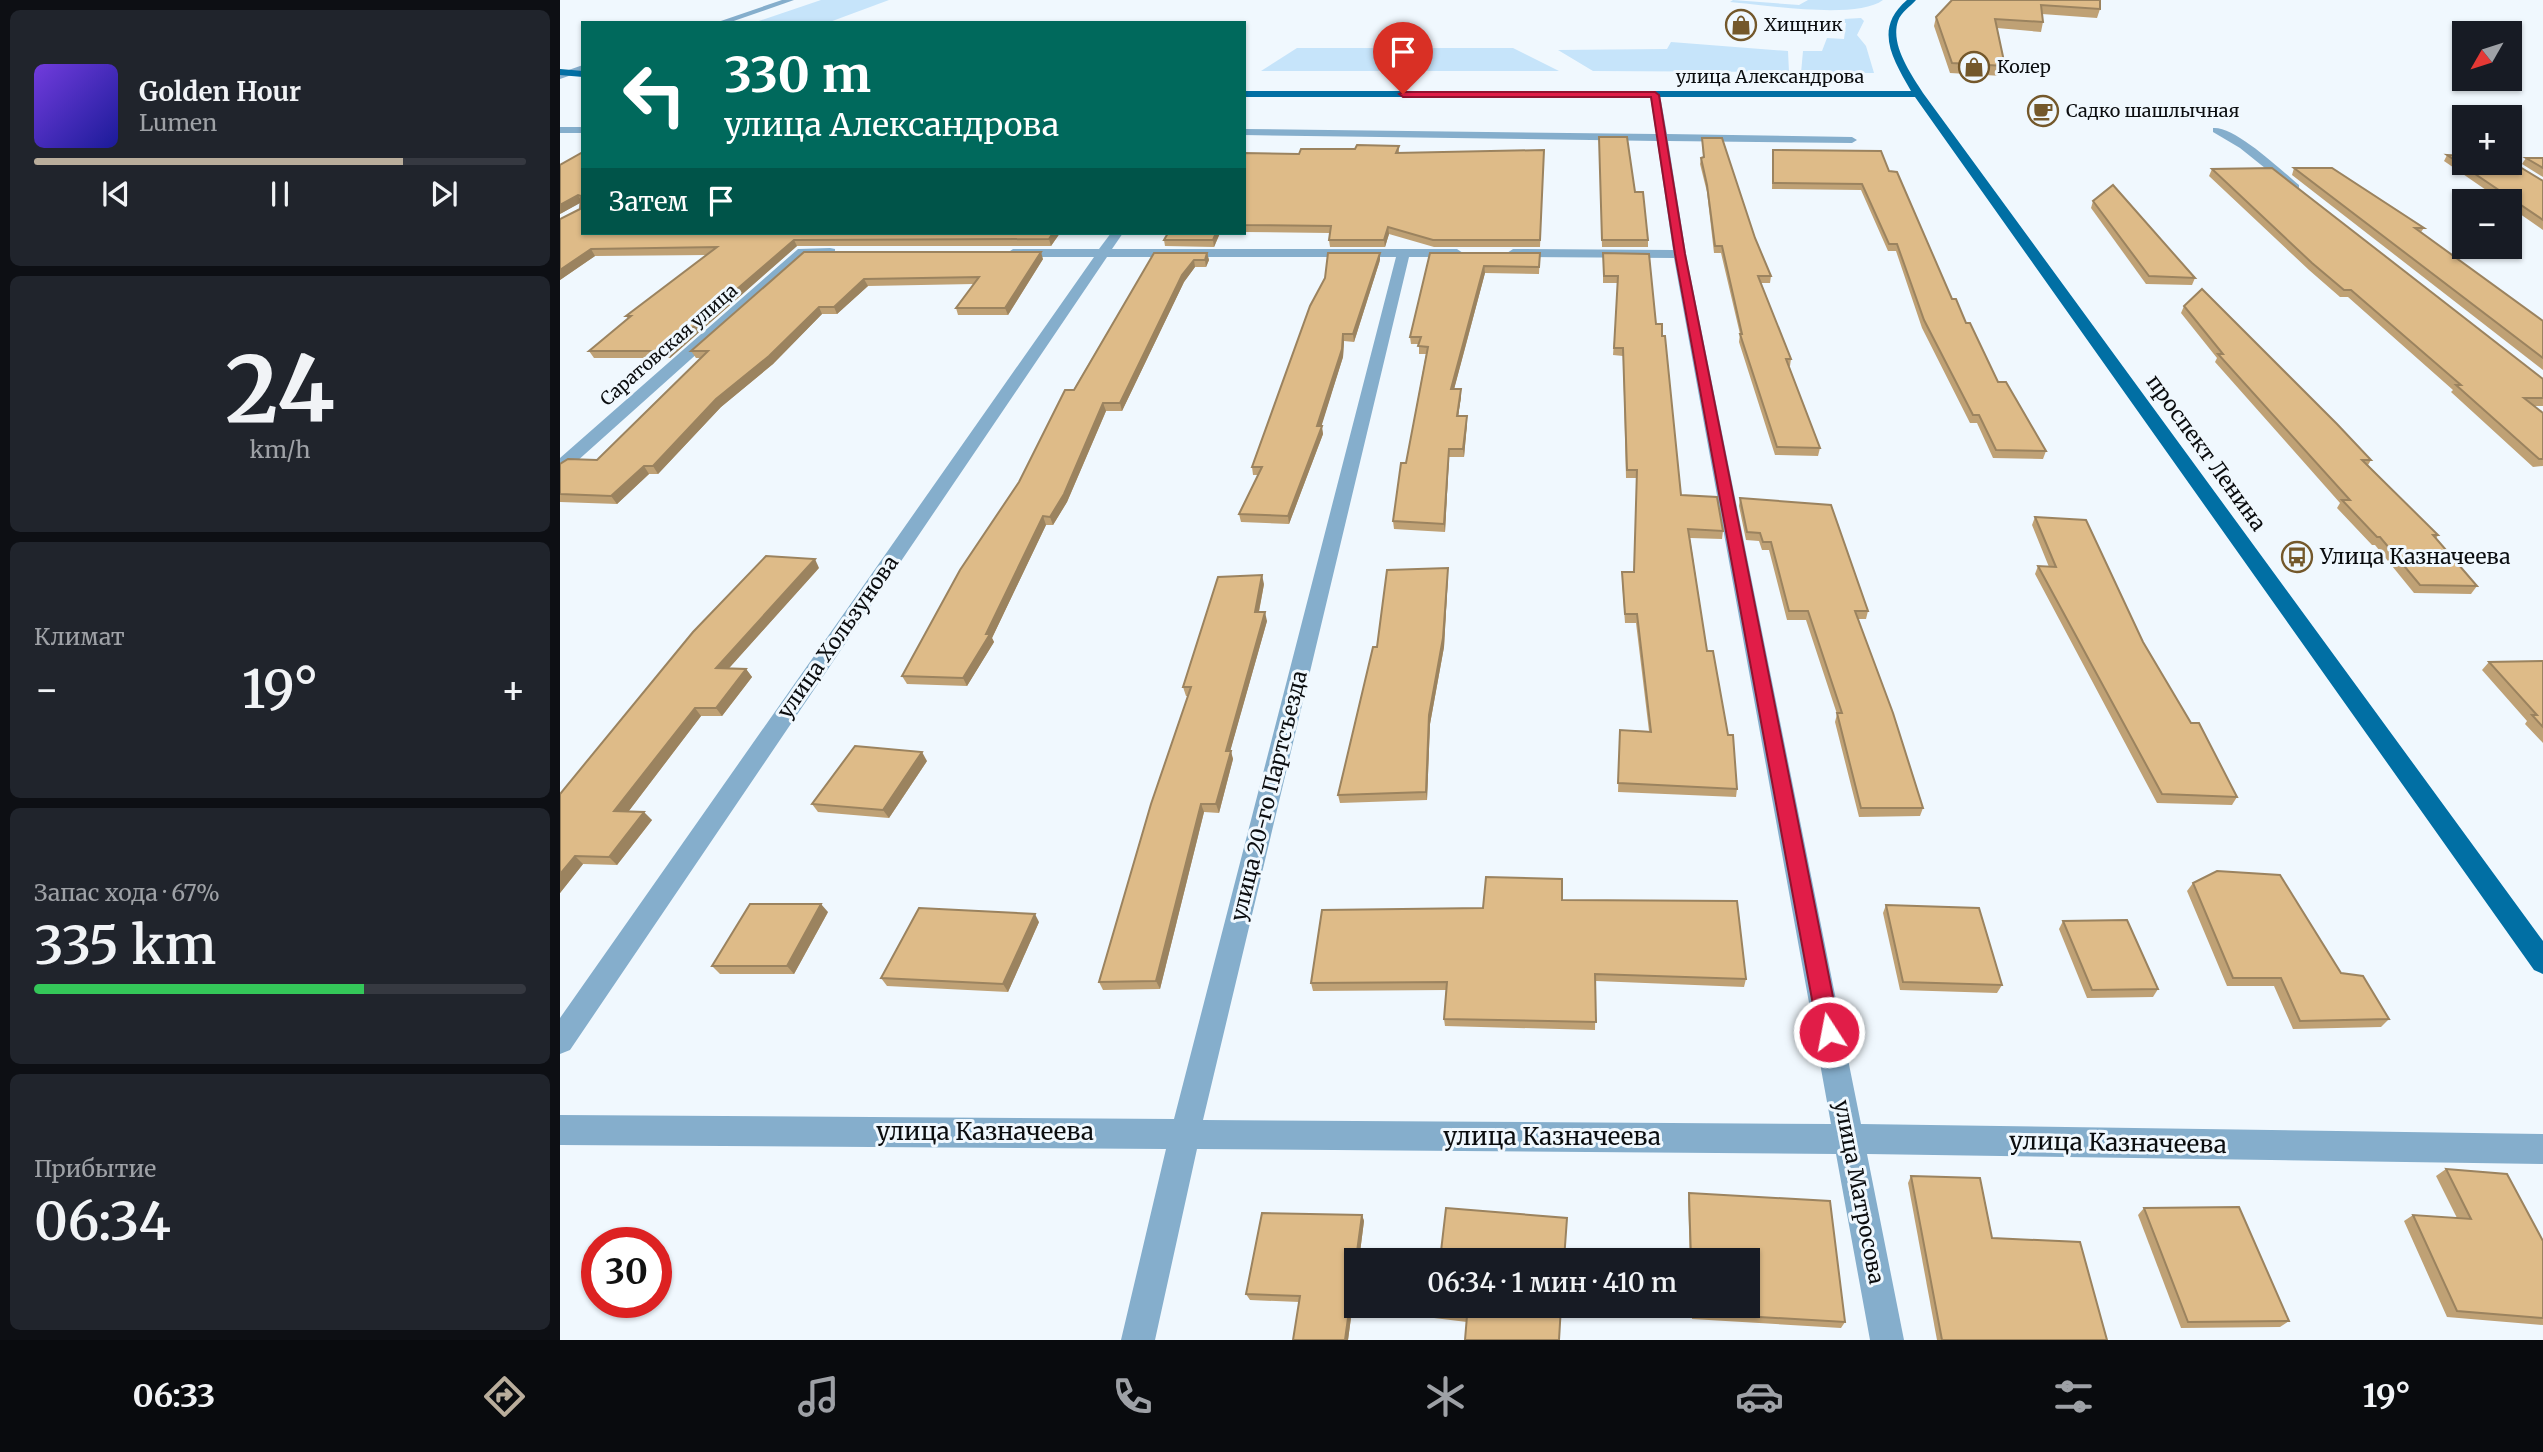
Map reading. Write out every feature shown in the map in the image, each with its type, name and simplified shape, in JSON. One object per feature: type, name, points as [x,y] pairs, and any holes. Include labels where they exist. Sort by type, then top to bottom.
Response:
[{"type":"main road","name":"проспект Ленина","points":[[1912,0],[1898,13],[1890,29],[1899,60],[1919,94],[2543,962]]},
{"type":"main road","points":[[563,73],[581,74]]},
{"type":"main road","name":"улица Александрова","points":[[1246,94],[1919,94]]},
{"type":"street","points":[[725,21],[790,0]]},
{"type":"street","points":[[563,73],[581,68]]},
{"type":"street","name":"улица Матросова","points":[[1655,95],[1680,254],[1887,1340]]},
{"type":"street","points":[[560,130],[581,130]]},
{"type":"street","points":[[2217,130],[2244,146],[2308,197]]},
{"type":"street","points":[[1246,132],[1853,140]]},
{"type":"street","name":"улица Хользунова","points":[[560,1041],[1116,235]]},
{"type":"street","name":"Саратовская улица","points":[[560,467],[803,252],[844,252]]},
{"type":"street","points":[[994,253],[1473,253]]},
{"type":"street","name":"улица 20-го Партсъезда","points":[[1138,1340],[1185,1134],[1403,253]]},
{"type":"street","points":[[1500,253],[1680,254]]},
{"type":"street","name":"улица Казначеева","points":[[560,1130],[1849,1139],[2543,1149]]},
{"type":"shaded area","points":[[821,0],[889,0],[832,21],[759,21]]},
{"type":"shaded area","points":[[1733,0],[1799,5],[1808,0],[1883,0],[1853,9],[1810,10],[1730,2]]},
{"type":"shaded area","points":[[1861,18],[1864,21],[1857,35],[1866,46],[1874,73],[1801,73],[1803,51],[1822,51],[1827,38],[1844,39],[1846,23],[1841,22],[1843,19]]},
{"type":"shaded area","points":[[1671,42],[1788,51],[1789,72],[1593,71],[1558,50],[1667,49]]},
{"type":"shaded area","points":[[1297,48],[1513,48],[1559,71],[1261,71]]},
{"type":"building","points":[[1952,0],[2100,0],[2100,9],[2041,5],[2043,22],[1995,19],[2005,66],[1952,63],[1936,17]]},
{"type":"building","points":[[1599,137],[1627,137],[1635,192],[1643,192],[1648,240],[1602,240]]},
{"type":"building","points":[[1702,138],[1722,138],[1755,238],[1771,276],[1758,276],[1791,359],[1786,359],[1820,448],[1777,447],[1740,334],[1722,246],[1715,246],[1701,158],[1704,157]]},
{"type":"building","points":[[1357,145],[1399,146],[1396,153],[1544,150],[1540,240],[1433,240],[1388,227],[1384,240],[1329,240],[1331,226],[1246,225],[1246,153],[1299,154],[1301,149],[1355,149]]},
{"type":"building","points":[[1773,150],[1881,151],[1889,171],[1897,172],[1952,299],[1956,299],[1966,323],[1970,323],[1998,382],[2006,382],[2046,451],[1996,450],[1979,415],[1973,415],[1924,320],[1897,244],[1889,244],[1862,184],[1773,183]]},
{"type":"building","points":[[581,153],[581,196],[578,195],[560,205],[560,165]]},
{"type":"building","points":[[2526,158],[2543,158],[2543,168]]},
{"type":"building","points":[[2272,168],[2543,379],[2543,398],[2524,398],[2543,413],[2543,459],[2539,459],[2456,385],[2461,385],[2351,290],[2344,290],[2312,263],[2212,169]]},
{"type":"building","points":[[2294,168],[2332,168],[2424,228],[2415,228],[2452,255],[2452,259],[2458,259],[2543,321],[2543,358]]},
{"type":"building","points":[[2522,168],[2543,181],[2543,220],[2522,206],[2522,189],[2497,189],[2477,175],[2522,175]]},
{"type":"building","points":[[2113,185],[2195,278],[2149,276],[2093,201]]},
{"type":"building","points":[[581,196],[581,235],[1052,235],[1049,239],[794,240],[665,351],[589,351],[631,316],[626,316],[717,247],[591,249],[560,270],[560,219],[580,209]]},
{"type":"building","points":[[1167,235],[1215,235],[1213,240],[1164,240]]},
{"type":"building","points":[[804,252],[1041,252],[1005,308],[956,308],[979,277],[864,279],[834,307],[819,307],[769,356],[716,399],[653,466],[644,466],[611,496],[560,494],[560,464],[568,459],[597,460],[708,351],[691,351]]},
{"type":"building","points":[[1154,253],[1207,253],[1205,260],[1194,260],[1182,275],[1120,403],[1103,403],[1064,494],[1050,517],[1043,516],[986,634],[990,634],[963,678],[902,676],[960,570],[1019,482],[1065,390],[1074,390]]},
{"type":"building","points":[[1328,253],[1380,253],[1353,334],[1343,334],[1342,349],[1317,426],[1322,426],[1288,516],[1239,514],[1262,467],[1252,467],[1310,306],[1325,278]]},
{"type":"building","points":[[1430,253],[1540,253],[1539,267],[1484,266],[1451,389],[1461,389],[1457,416],[1467,416],[1463,449],[1449,449],[1444,524],[1393,521],[1401,463],[1406,463],[1428,347],[1418,346],[1421,337],[1410,337]]},
{"type":"building","points":[[1603,253],[1649,254],[1656,324],[1662,324],[1662,336],[1665,336],[1681,495],[1717,497],[1723,531],[1688,529],[1707,651],[1713,651],[1728,735],[1733,735],[1737,789],[1618,783],[1620,730],[1651,732],[1637,614],[1625,614],[1622,572],[1634,572],[1637,470],[1627,470],[1623,348],[1614,348],[1618,276],[1604,276]]},
{"type":"building","points":[[2202,289],[2371,460],[2362,460],[2438,535],[2433,535],[2477,586],[2420,585],[2380,537],[2342,500],[2350,500],[2218,354],[2223,354],[2184,306]]},
{"type":"building","points":[[1740,498],[1831,505],[1868,611],[1855,611],[1893,713],[1923,808],[1861,808],[1837,713],[1842,713],[1808,611],[1789,611],[1771,542],[1763,542],[1760,533],[1747,532]]},
{"type":"building","points":[[2035,517],[2086,520],[2143,642],[2191,723],[2199,723],[2237,797],[2162,794],[2038,566],[2056,567]]},
{"type":"building","points":[[766,556],[815,559],[716,668],[746,669],[716,708],[695,708],[614,811],[644,812],[609,857],[575,856],[560,874],[560,794],[693,632]]},
{"type":"building","points":[[1448,568],[1443,638],[1429,715],[1426,792],[1338,795],[1373,647],[1377,647],[1387,570]]},
{"type":"building","points":[[1262,575],[1255,612],[1265,612],[1226,751],[1231,751],[1216,804],[1201,804],[1156,981],[1099,982],[1151,804],[1191,687],[1183,687],[1218,577]]},
{"type":"building","points":[[2543,661],[2543,727],[2532,715],[2537,715],[2489,662]]},
{"type":"building","points":[[855,746],[922,752],[883,810],[812,804]]},
{"type":"building","points":[[2217,871],[2280,875],[2341,973],[2363,976],[2389,1019],[2300,1021],[2281,978],[2233,978],[2193,883]]},
{"type":"building","points":[[1486,877],[1562,879],[1562,900],[1737,901],[1746,979],[1595,974],[1596,1022],[1444,1019],[1447,982],[1311,983],[1322,910],[1483,908]]},
{"type":"building","points":[[750,904],[821,904],[787,966],[712,966]]},
{"type":"building","points":[[1886,905],[1979,908],[2002,985],[1903,982]]},
{"type":"building","points":[[919,908],[1035,914],[1003,984],[881,978]]},
{"type":"building","points":[[2127,920],[2158,989],[2092,990],[2063,921]]},
{"type":"building","points":[[2446,1169],[2507,1174],[2543,1241],[2543,1318],[2457,1311],[2413,1215],[2471,1219]]},
{"type":"building","points":[[1911,1176],[1980,1178],[1992,1238],[2080,1242],[2107,1340],[1942,1340]]},
{"type":"building","points":[[1689,1193],[1830,1201],[1845,1322],[1760,1317],[1760,1248],[1691,1248]]},
{"type":"building","points":[[2239,1207],[2289,1321],[2188,1322],[2144,1208]]},
{"type":"building","points":[[1446,1208],[1567,1218],[1565,1248],[1441,1248]]},
{"type":"building","points":[[1262,1213],[1362,1215],[1358,1248],[1344,1248],[1344,1318],[1348,1318],[1345,1340],[1293,1340],[1300,1296],[1246,1294]]},
{"type":"building","points":[[1467,1318],[1560,1318],[1559,1340],[1465,1340]]},
{"type":"place","name":"Хищник","points":[[1741,25]]},
{"type":"place","name":"Колер","points":[[1974,67]]},
{"type":"place","name":"Садко шашлычная","points":[[2043,111]]},
{"type":"place","name":"Улица Казначеева","points":[[2297,557]]},
{"type":"route","points":[[1403,94],[1655,95],[1680,254],[1829,1032]]}]
